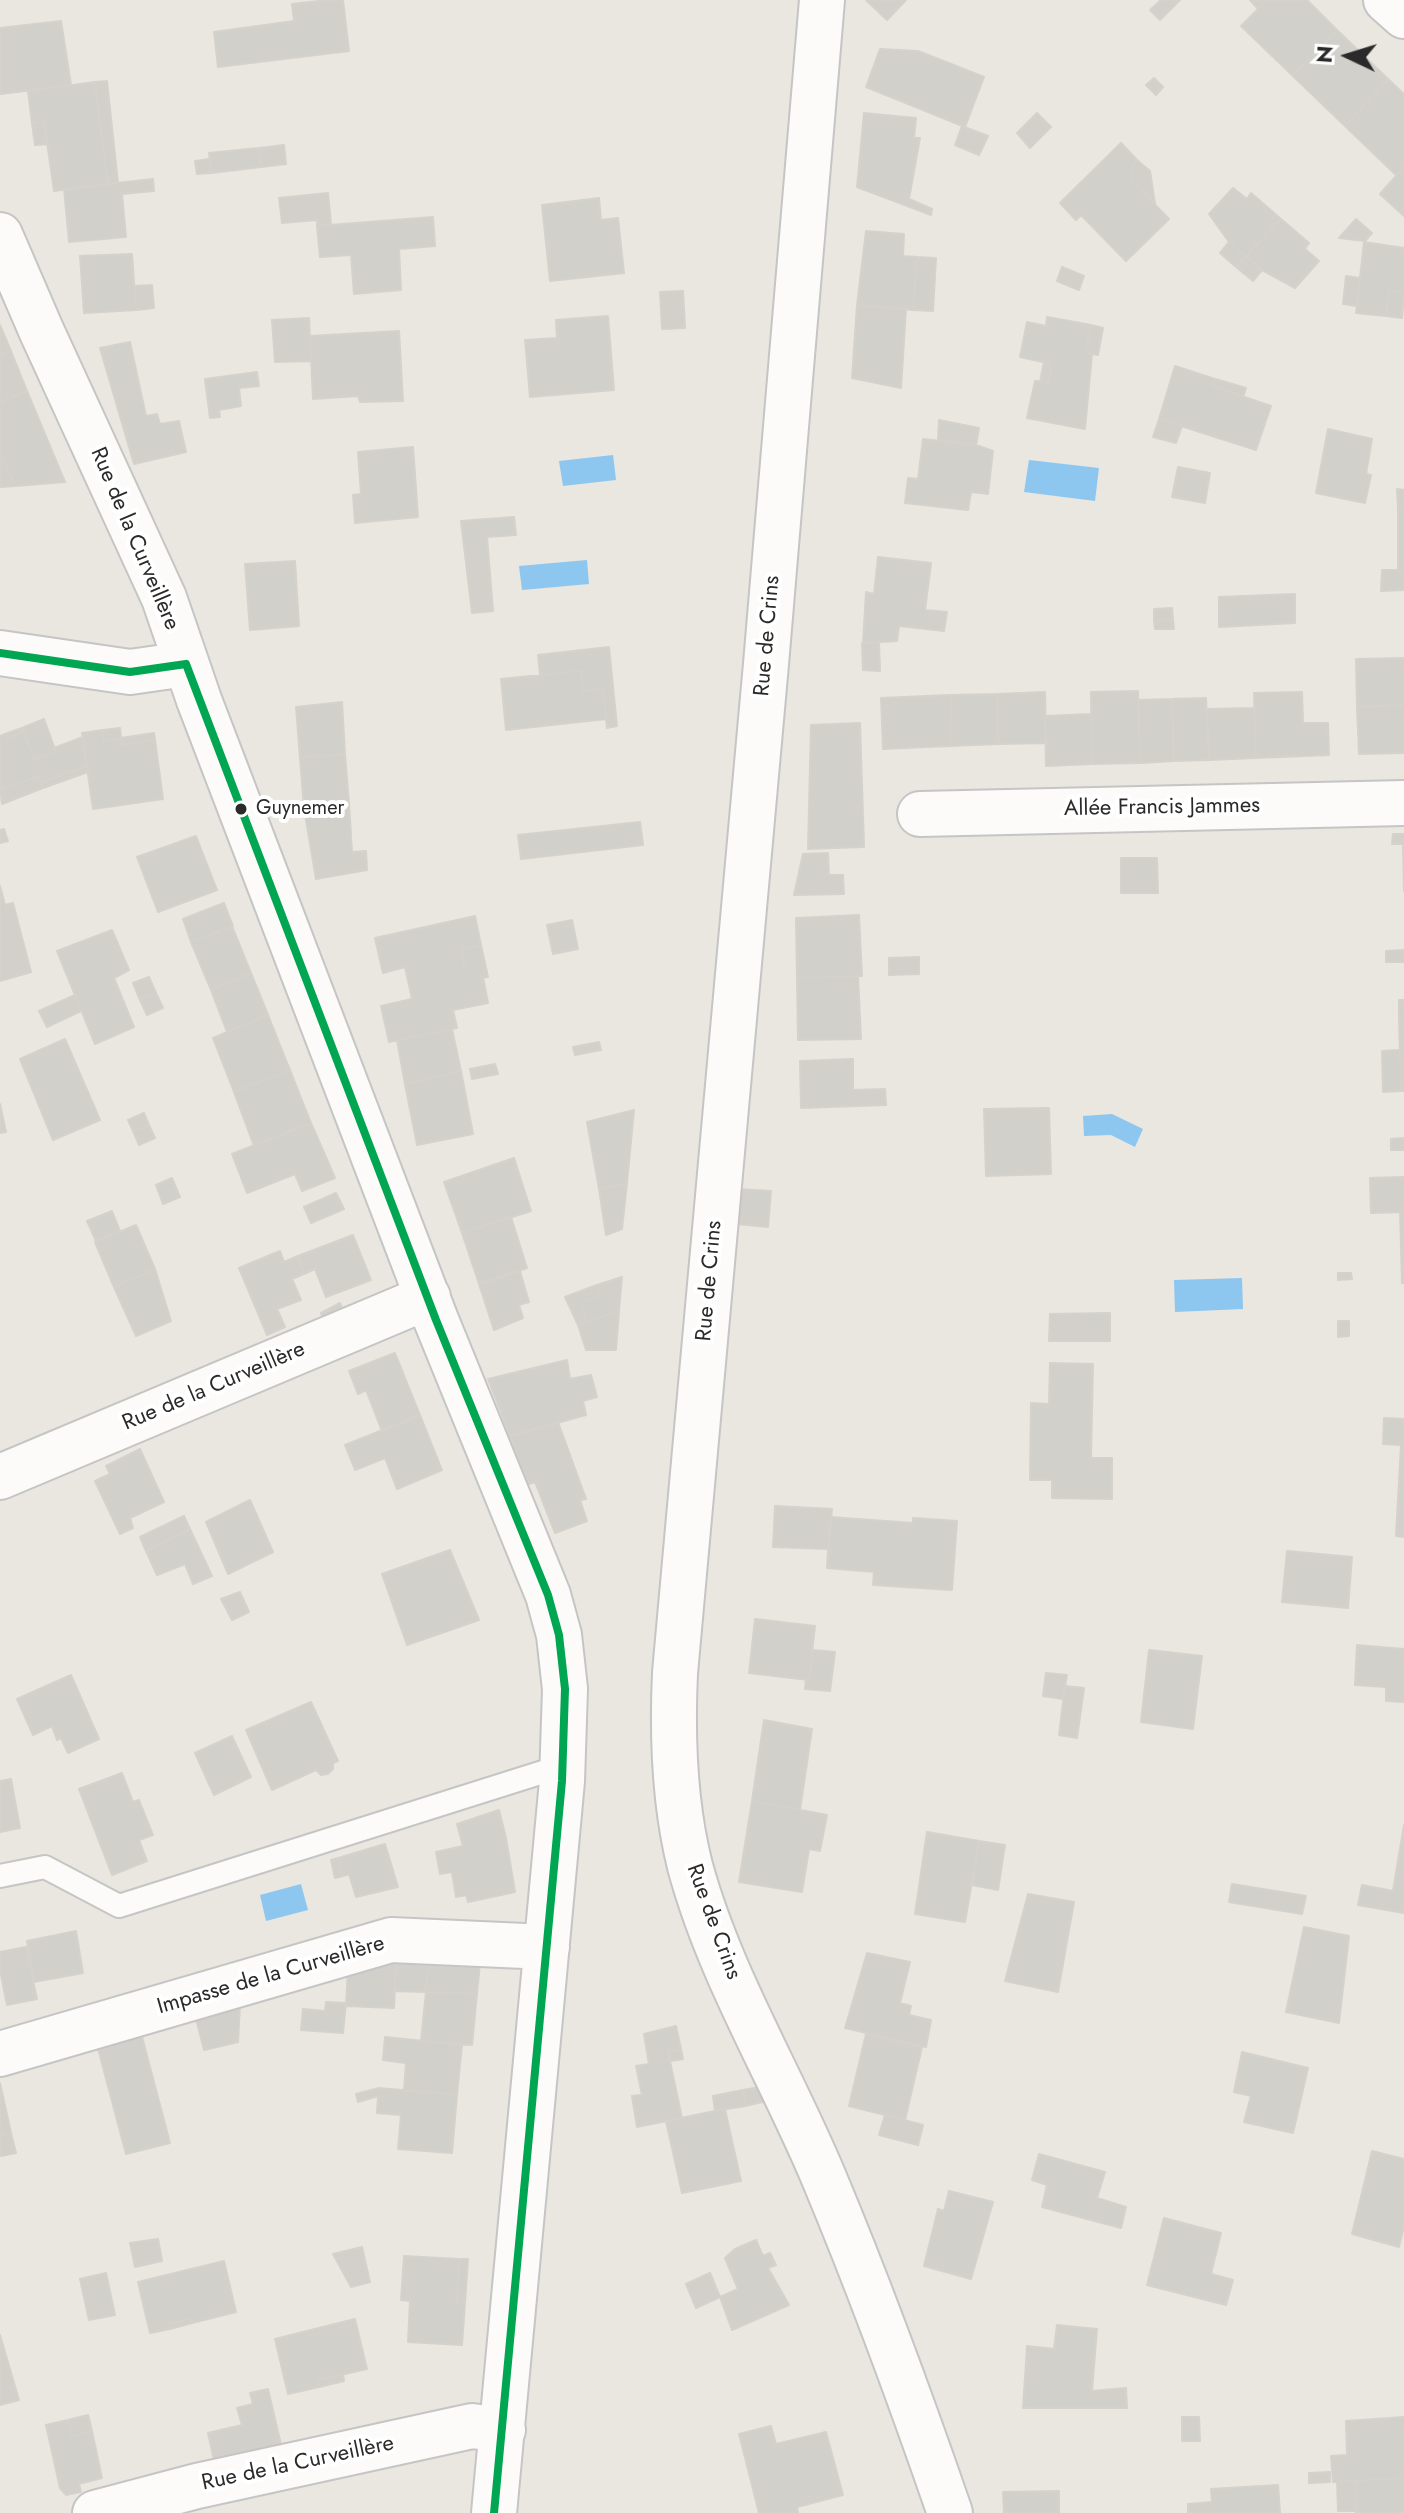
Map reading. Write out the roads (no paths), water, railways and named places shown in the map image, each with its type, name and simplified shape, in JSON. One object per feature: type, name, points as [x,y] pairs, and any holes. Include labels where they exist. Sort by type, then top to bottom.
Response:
[{"type":"street","name":"Rue de Crins","points":[[822,0],[673,1724],[680,1817],[690,1866],[708,1921],[824,2176],[906,2385],[950,2513]]},
{"type":"street","points":[[1386,0],[1404,16]]},
{"type":"street","name":"Rue de la Curveillère","points":[[0,235],[164,598],[186,664],[428,1297],[548,1595],[559,1635],[565,1689],[562,1766],[494,2513]]},
{"type":"street","points":[[0,653],[130,672],[186,664]]},
{"type":"street","name":"Allée Francis Jammes","points":[[920,814],[1404,803]]},
{"type":"street","name":"Rue de la Curveillère","points":[[0,1477],[428,1297]]},
{"type":"street","name":"Impasse de la Curveillère","points":[[0,2054],[391,1940],[547,1947]]},
{"type":"street","name":"Rue de la Curveillère","points":[[95,2513],[197,2486],[472,2426],[503,2430]]},
{"type":"lane","points":[[0,1876],[45,1867],[119,1906],[562,1766]]},
{"type":"water","points":[[613,455],[616,480],[563,486],[559,461]]},
{"type":"water","points":[[1029,460],[1099,468],[1095,501],[1024,492]]},
{"type":"water","points":[[587,560],[589,584],[522,590],[519,566]]},
{"type":"water","points":[[1112,1114],[1143,1129],[1135,1147],[1111,1135],[1084,1136],[1083,1116]]},
{"type":"water","points":[[1242,1278],[1243,1309],[1175,1312],[1174,1280]]},
{"type":"water","points":[[301,1884],[308,1910],[266,1921],[260,1895]]},
{"type":"place","name":"Guynemer","points":[[241,809]]}]
